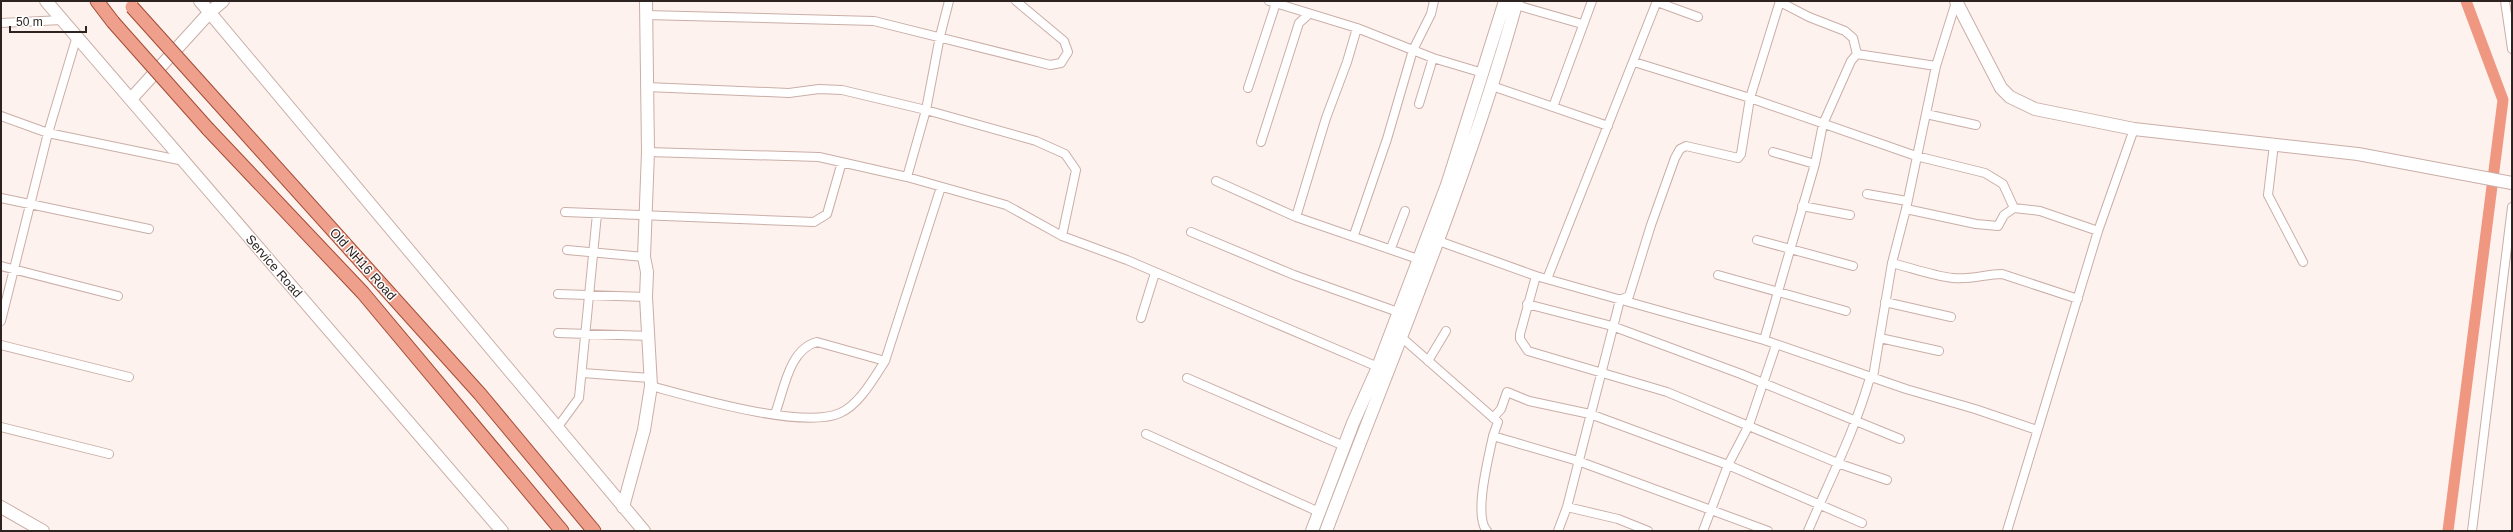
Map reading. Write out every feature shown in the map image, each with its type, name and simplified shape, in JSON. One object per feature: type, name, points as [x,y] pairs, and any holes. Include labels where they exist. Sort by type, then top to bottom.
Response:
[{"type":"main road","name":"Old NH16 Road","points":[[97,1],[113,22],[208,129],[363,293],[562,531]]},
{"type":"main road","name":"Old NH16 Road","points":[[129,4],[480,394],[594,531]]},
{"type":"street","name":"Service Road","points":[[46,1],[502,531]]},
{"type":"street","points":[[200,1],[556,428],[644,531]]},
{"type":"street","points":[[131,99],[210,12],[223,1]]},
{"type":"street","points":[[623,506],[644,430],[650,382],[650,336],[646,297],[647,272],[644,257],[644,216],[648,152],[646,1]]},
{"type":"street","points":[[907,177],[926,110],[940,36],[949,1]]},
{"type":"street","points":[[646,15],[854,19],[874,21],[940,36],[1050,65],[1061,63],[1068,52],[1064,41],[1016,1]]},
{"type":"street","points":[[1354,235],[1387,139],[1413,50],[1431,14],[1434,1]]},
{"type":"street","points":[[1553,107],[1582,24],[1592,1]]},
{"type":"street","points":[[1808,531],[1840,464],[1857,421],[1869,381],[1873,377],[1892,263],[1907,205],[1936,66],[1956,1]]},
{"type":"street","points":[[1956,1],[2001,88],[2010,97],[2035,109],[2134,129],[2358,154],[2508,183]]},
{"type":"street","points":[[2505,1],[2512,49]]},
{"type":"street","points":[[1248,88],[1273,2],[1357,28],[1433,58],[1483,73]]},
{"type":"street","points":[[1513,2],[1582,24]]},
{"type":"street","points":[[1326,531],[1400,336],[1432,239],[1447,185],[1483,73],[1513,2]]},
{"type":"street","points":[[1312,531],[1344,446],[1378,367],[1418,259],[1432,239],[1492,86],[1513,2]]},
{"type":"street","points":[[1547,279],[1657,2],[1698,17]]},
{"type":"street","points":[[1558,531],[1566,507],[1620,300],[1629,296],[1651,225],[1680,149],[1692,146],[1738,158],[1741,154],[1750,98],[1780,2],[1809,18],[1845,31],[1853,38],[1857,54]]},
{"type":"street","points":[[1260,142],[1298,23],[1309,14]]},
{"type":"street","points":[[1,23],[62,20]]},
{"type":"street","points":[[1296,217],[1326,118],[1347,62],[1357,28]]},
{"type":"street","points":[[1,321],[48,133],[77,36]]},
{"type":"street","points":[[1857,54],[1936,66]]},
{"type":"street","points":[[1764,340],[1815,164],[1823,124],[1851,61],[1857,54]]},
{"type":"street","points":[[1419,104],[1433,58]]},
{"type":"street","points":[[1634,62],[1750,98],[1916,156],[1985,173],[2003,184],[2014,208]]},
{"type":"street","points":[[1492,86],[1608,126]]},
{"type":"street","points":[[647,87],[789,93],[819,90],[842,90],[926,110],[1036,141],[1066,154],[1076,170],[1062,236]]},
{"type":"street","points":[[1926,114],[1976,126]]},
{"type":"street","points":[[1,116],[48,133],[184,161]]},
{"type":"street","points":[[2007,531],[2098,231],[2134,129]]},
{"type":"street","points":[[2274,144],[2268,195],[2304,262]]},
{"type":"street","points":[[648,152],[799,156],[842,162],[907,177],[1006,205],[1062,236],[1127,260],[1378,367]]},
{"type":"street","points":[[1773,152],[1815,164]]},
{"type":"street","points":[[565,212],[814,222],[827,214],[842,162]]},
{"type":"street","points":[[1216,181],[1296,217],[1354,235],[1418,259]]},
{"type":"street","points":[[583,373],[650,382],[713,403],[804,419],[839,414],[848,409],[873,380],[885,360],[941,187]]},
{"type":"street","points":[[1867,194],[1976,224],[1998,226],[2004,215],[2014,208],[2040,211],[2098,231]]},
{"type":"street","points":[[1,198],[149,229]]},
{"type":"street","points":[[1802,206],[1850,215]]},
{"type":"street","points":[[2472,531],[2512,207]]},
{"type":"street","points":[[1391,248],[1405,211]]},
{"type":"street","points":[[556,428],[577,405],[583,373],[584,334],[597,214]]},
{"type":"street","points":[[1191,232],[1294,275],[1398,312]]},
{"type":"street","points":[[1432,239],[1536,276],[1764,340],[2037,430]]},
{"type":"street","points":[[1757,240],[1854,266]]},
{"type":"street","points":[[566,250],[644,257]]},
{"type":"street","points":[[1892,263],[1952,278],[1975,278],[1991,274],[2002,274],[2078,299]]},
{"type":"street","points":[[1,266],[118,296]]},
{"type":"street","points":[[1142,318],[1155,273]]},
{"type":"street","points":[[1718,274],[1846,311]]},
{"type":"street","points":[[1536,276],[1527,304],[1520,339],[1528,351],[1667,392],[1840,464],[1887,480]]},
{"type":"street","points":[[558,294],[646,297]]},
{"type":"street","points":[[1885,302],[1951,317]]},
{"type":"street","points":[[1527,304],[1612,326],[1900,439]]},
{"type":"street","points":[[1428,361],[1446,331]]},
{"type":"street","points":[[558,333],[650,336]]},
{"type":"street","points":[[1400,336],[1498,422],[1493,436],[1485,472],[1481,523],[1487,531]]},
{"type":"street","points":[[1880,338],[1939,351]]},
{"type":"street","points":[[775,414],[794,360],[800,351],[808,344],[817,342],[885,360]]},
{"type":"street","points":[[1,345],[129,377]]},
{"type":"street","points":[[1702,531],[1728,465],[1749,425],[1776,345]]},
{"type":"street","points":[[1187,378],[1344,446]]},
{"type":"street","points":[[1493,418],[1501,409],[1507,392],[1529,401],[1590,414],[1728,465],[1862,523]]},
{"type":"street","points":[[1,427],[109,454]]},
{"type":"street","points":[[1146,434],[1319,512]]},
{"type":"street","points":[[1493,436],[1578,461],[1711,508],[1768,531]]},
{"type":"street","points":[[1566,507],[1618,519],[1648,531]]},
{"type":"street","points":[[1,508],[43,531]]},
{"type":"waterway","points":[[2448,531],[2503,100],[2466,1]]}]
